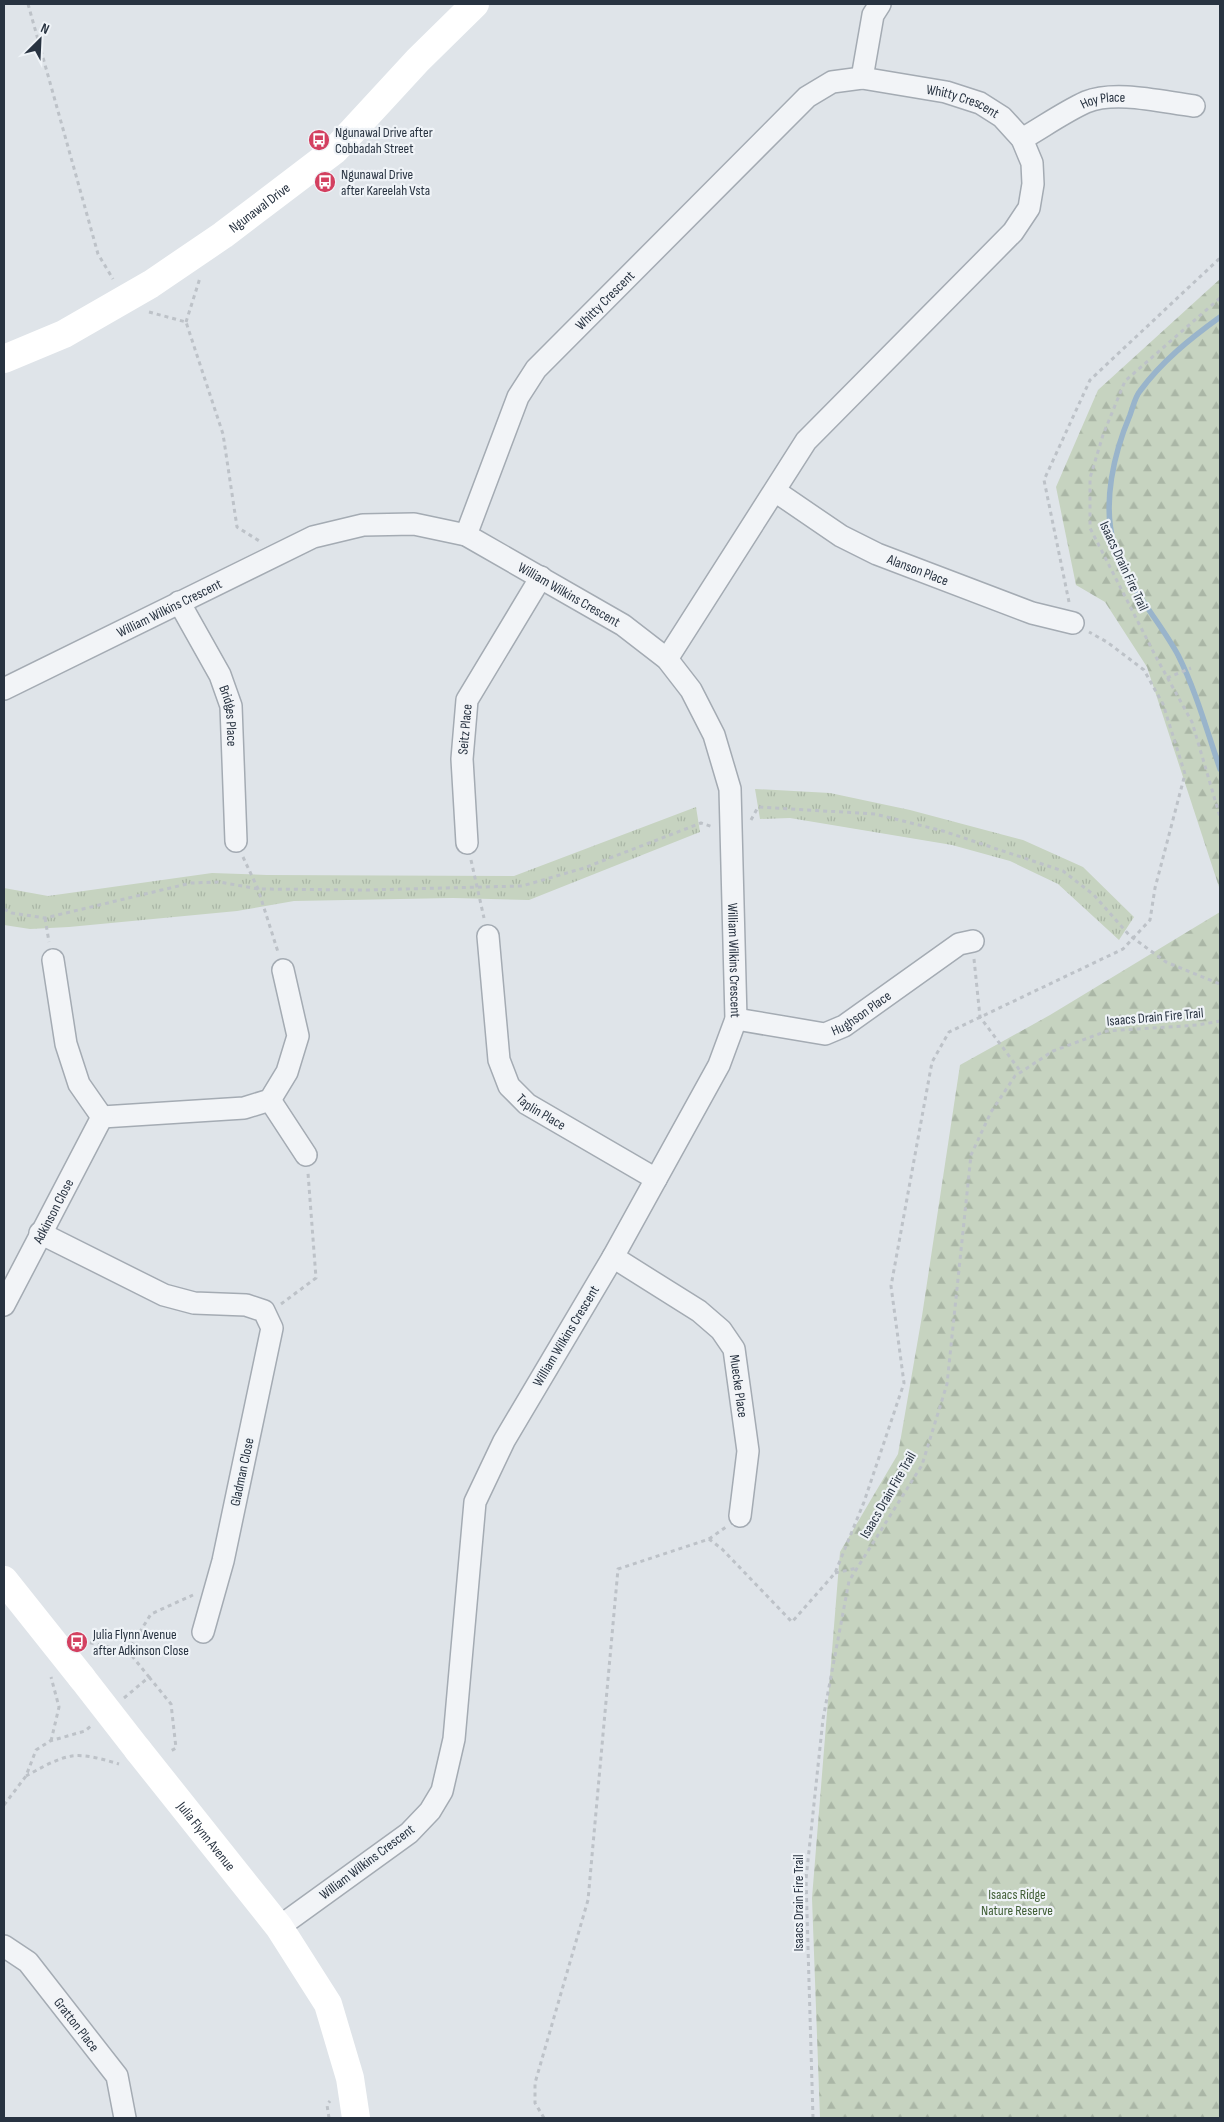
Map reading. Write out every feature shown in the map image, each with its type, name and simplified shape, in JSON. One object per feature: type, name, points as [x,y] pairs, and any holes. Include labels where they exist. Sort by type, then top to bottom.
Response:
[{"type":"street","name":"Ngunawal Drive","points":[[4,359],[64,334],[80,325],[151,284],[223,235],[335,150],[418,60],[476,4]]},
{"type":"street","points":[[862,78],[874,15],[880,4]]},
{"type":"street","name":"Whitty Crescent","points":[[466,535],[518,397],[536,369],[807,97],[832,82],[862,78],[946,92],[980,103],[1002,117],[1022,139],[1032,162],[1033,184],[1028,208],[1013,232],[806,441],[667,659]]},
{"type":"street","name":"Hoy Place","points":[[1022,139],[1087,102],[1101,98],[1123,97],[1194,106]]},
{"type":"street","name":"Alanson Place","points":[[774,491],[840,536],[877,554],[1032,613],[1073,623]]},
{"type":"street","name":"William Wilkins Crescent","points":[[4,689],[313,537],[363,525],[414,524],[466,535],[622,625],[667,659],[691,690],[714,735],[730,789],[736,1020],[719,1065],[613,1257],[504,1441],[475,1502],[454,1740],[442,1791],[430,1811],[409,1834],[279,1927]]},
{"type":"street","name":"Seitz Place","points":[[467,843],[462,759],[467,700],[541,577]]},
{"type":"street","name":"Bridges Place","points":[[179,602],[220,676],[231,706],[236,841]]},
{"type":"street","name":"Taplin Place","points":[[488,936],[499,1060],[509,1086],[527,1104],[656,1179]]},
{"type":"street","name":"Hughson Place","points":[[736,1020],[825,1034],[844,1026],[959,944],[972,941]]},
{"type":"street","points":[[53,960],[66,1044],[78,1084],[102,1117],[244,1108],[270,1100],[287,1072],[298,1036],[284,970]]},
{"type":"street","points":[[270,1100],[306,1155]]},
{"type":"street","name":"Adkinson Close","points":[[4,1305],[102,1117]]},
{"type":"street","points":[[40,1234],[164,1295],[194,1303],[246,1304],[272,1308]]},
{"type":"street","name":"Muecke Place","points":[[613,1257],[699,1311],[721,1330],[734,1349],[748,1451],[740,1516]]},
{"type":"street","name":"Gladman Close","points":[[203,1632],[222,1562],[272,1328],[272,1308]]},
{"type":"street","name":"Julia Flynn Avenue","points":[[4,1580],[279,1927],[328,2004],[350,2078],[356,2118]]},
{"type":"street","name":"Gratton Place","points":[[4,1946],[28,1962],[116,2076],[125,2118]]},
{"type":"path","points":[[544,2118],[534,2103],[535,2083],[588,1900],[618,1569],[709,1539],[722,1549],[792,1622],[834,1573],[864,1502],[904,1383],[891,1286],[932,1062],[949,1032],[1123,949],[1150,920],[1155,888],[1185,774],[1163,704],[1144,670],[1107,642],[1073,623],[1044,480],[1090,380],[1220,258]]},
{"type":"path","points":[[186,322],[201,275]]},
{"type":"path","name":"Isaacs Drain Fire Trail","points":[[1220,298],[1125,381],[1103,435],[1090,478],[1090,528],[1167,678],[1192,722],[1220,817]]},
{"type":"path","points":[[1167,678],[1191,668]]},
{"type":"path","points":[[4,909],[12,913],[45,918],[192,883],[220,882],[258,889],[522,886],[575,871],[701,823],[718,829],[731,826],[746,828],[758,807],[875,814],[943,831],[1063,871],[1094,895],[1133,938],[1166,962],[1220,984]]},
{"type":"path","points":[[236,841],[258,889],[284,970]]},
{"type":"path","points":[[467,843],[488,936]]},
{"type":"path","points":[[45,918],[53,960]]},
{"type":"path","points":[[972,941],[980,1017],[1021,1072]]},
{"type":"path","name":"Isaacs Drain Fire Trail","points":[[813,2118],[806,1879],[823,1719],[849,1581],[922,1465],[947,1384],[971,1155],[991,1112],[1015,1076],[1053,1051],[1107,1031],[1198,1025],[1220,1021]]},
{"type":"path","points":[[272,1308],[316,1278],[306,1155]]},
{"type":"path","points":[[834,1573],[858,1567]]},
{"type":"path","points":[[26,1776],[44,1766],[72,1756]]},
{"type":"path","points":[[329,2118],[327,2106],[331,2099]]},
{"type":"green space","points":[[1220,279],[1220,890],[1147,667],[1105,602],[1076,585],[1056,487],[1098,390]]},
{"type":"green space","points":[[755,789],[830,793],[910,810],[1023,840],[1083,867],[1134,917],[1119,940],[1058,884],[1010,861],[952,845],[790,818],[760,819]]},
{"type":"green space","points":[[696,807],[700,832],[529,900],[453,898],[294,901],[237,911],[69,927],[30,929],[4,925],[4,888],[48,896],[212,873],[514,876]]},
{"type":"green space","name":"Isaacs Ridge Nature Reserve","points":[[1220,912],[1220,2118],[820,2118],[812,1898],[840,1552],[898,1454],[922,1316],[960,1065],[1050,1015]]},
{"type":"waterway","points":[[1220,317],[1167,360],[1138,393],[1119,445],[1112,478],[1109,512],[1114,544],[1119,559],[1134,588],[1178,655],[1196,697],[1220,769]]},
{"type":"place","name":"Ngunawal Drive after Cobbadah Street","points":[[319,140]]},
{"type":"place","name":"Ngunawal Drive after Kareelah Vsta","points":[[325,182]]},
{"type":"place","name":"Julia Flynn Avenue after Adkinson Close","points":[[77,1642]]}]
